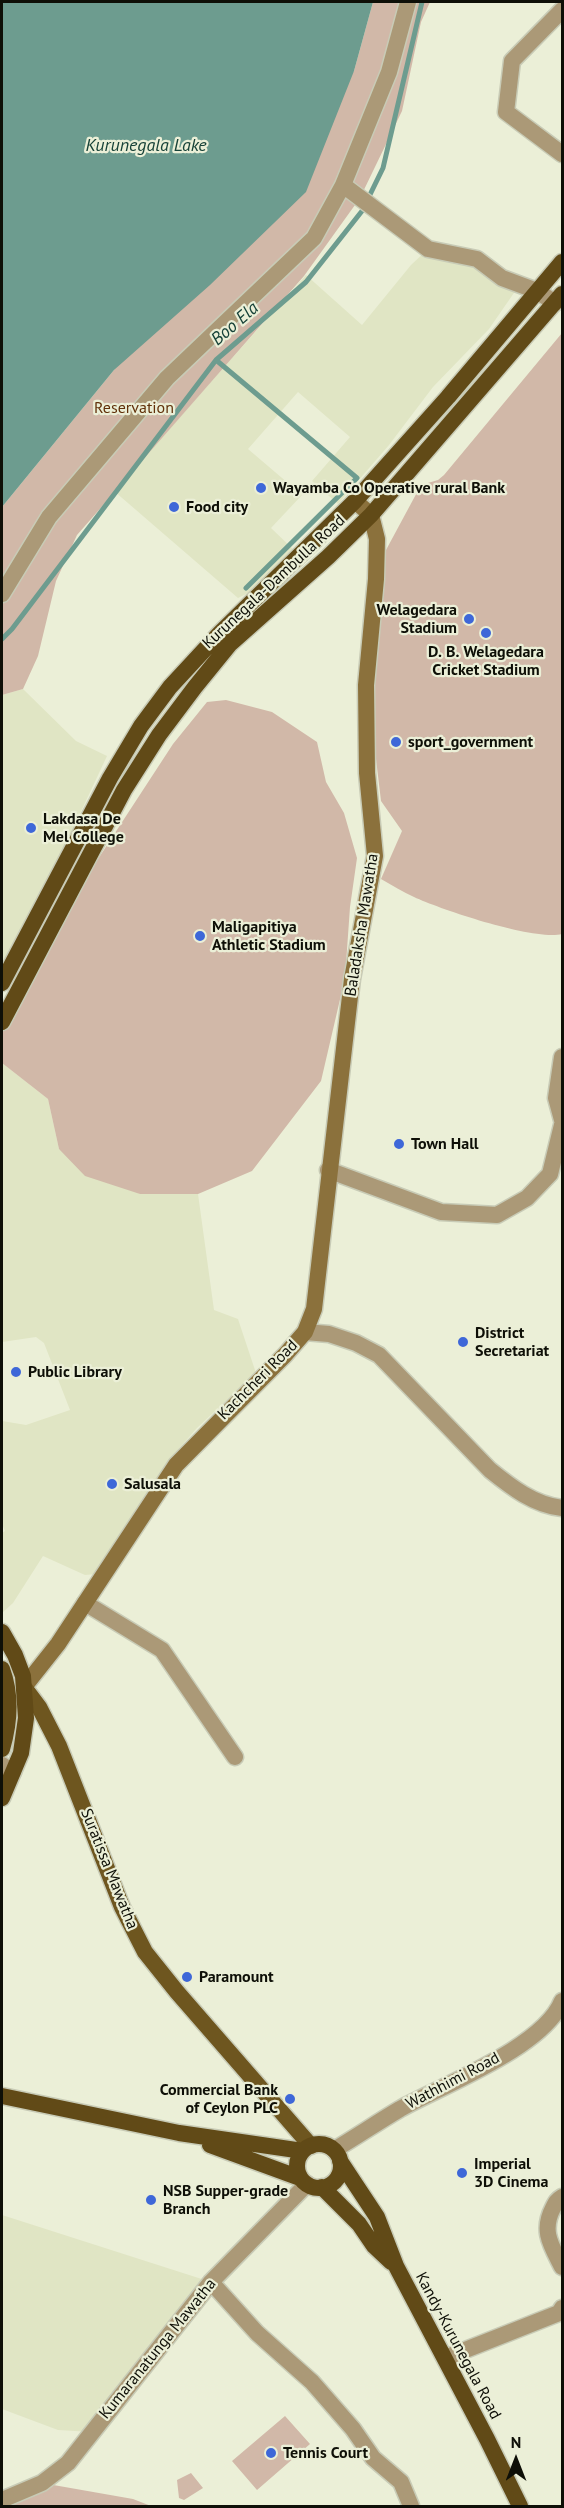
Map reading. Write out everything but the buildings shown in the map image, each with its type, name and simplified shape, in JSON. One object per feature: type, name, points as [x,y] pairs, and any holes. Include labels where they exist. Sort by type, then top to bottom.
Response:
[{"type":"highway","name":"Kurunegala-Dambulla Road","points":[[2,983],[81,830],[141,726],[195,658],[355,501],[448,397],[562,262]]},
{"type":"highway","name":"Kurunegala-Dambulla Road","points":[[2,1022],[124,790],[165,726],[230,644],[328,557],[371,515],[559,298]]},
{"type":"highway","points":[[2,1632],[20,1666],[24,1688],[25,1733],[21,1753],[7,1768],[2,1798]]},
{"type":"highway","points":[[2,1668],[9,1704],[2,1749]]},
{"type":"highway","name":"Kandy-Kurunegala Road","points":[[2,2096],[179,2133],[307,2148]]},
{"type":"highway","name":"Kandy-Kurunegala Road","points":[[179,2133],[310,2183],[359,2224],[374,2246],[396,2266]]},
{"type":"highway","points":[[327,2146],[337,2156],[336,2178],[310,2183],[297,2164],[307,2148],[327,2146]]},
{"type":"highway","name":"Kandy-Kurunegala Road","points":[[337,2156],[377,2217],[396,2266],[520,2506]]},
{"type":"main road","points":[[355,501],[371,515]]},
{"type":"main road","name":"Baladaksha Mawatha","points":[[305,1332],[314,1309],[328,1170],[352,979],[375,856],[367,773],[366,720],[367,662],[378,556],[377,539],[371,515]]},
{"type":"main road","name":"Kachcheri Road","points":[[24,1688],[58,1644],[176,1465],[305,1332]]},
{"type":"main road","name":"Suratissa Mawatha","points":[[24,1688],[39,1707],[59,1746],[122,1907],[145,1952],[307,2148]]},
{"type":"street","points":[[2,594],[49,517],[167,378],[315,238],[343,185],[389,72],[408,2]]},
{"type":"street","points":[[562,9],[512,61],[506,112],[562,154]]},
{"type":"street","points":[[343,185],[428,249],[477,260],[502,278],[559,298]]},
{"type":"street","points":[[562,1057],[556,1098],[562,1120]]},
{"type":"street","points":[[328,1170],[441,1212],[497,1215],[527,1198],[550,1174],[562,1125]]},
{"type":"street","name":"Kachcheri Road","points":[[305,1332],[329,1334],[379,1355],[490,1470],[509,1486],[552,1507],[562,1509]]},
{"type":"street","points":[[85,1602],[162,1650],[235,1757]]},
{"type":"street","name":"Wathhimi Road","points":[[337,2156],[401,2109],[489,2063],[538,2033],[559,2009],[562,2001]]},
{"type":"street","name":"Kumaranatunga Mawatha","points":[[2,2500],[42,2483],[68,2463],[211,2282],[310,2183]]},
{"type":"street","points":[[562,2197],[547,2220],[550,2244],[562,2267]]},
{"type":"street","points":[[211,2282],[258,2333],[312,2382],[373,2458],[401,2482],[411,2506]]},
{"type":"street","points":[[445,2358],[559,2313],[562,2308]]},
{"type":"shaded area","points":[[428,249],[477,259],[516,290],[489,329],[433,387],[389,445],[338,504],[312,481],[350,437],[298,392],[248,449],[302,495],[271,528],[295,551],[262,586],[238,598],[114,491],[306,275],[362,325],[411,265]]},
{"type":"shaded area","name":"Lakdasa De Mel College","points":[[23,689],[76,741],[107,756],[69,837],[2,966],[2,695]]},
{"type":"shaded area","points":[[2,1063],[48,1099],[59,1149],[140,1194],[198,1194],[214,1310],[238,1319],[256,1373],[197,1428],[169,1460],[131,1524],[96,1574],[85,1575],[43,1556],[13,1603],[2,1613],[2,1533],[5,1531],[2,1524],[2,1421],[26,1425],[70,1410],[44,1343],[36,1337],[2,1342]]},
{"type":"shaded area","points":[[2,2215],[211,2282],[92,2432],[58,2430],[2,2409]]},
{"type":"green space","name":"Reservation","points":[[373,2],[430,2],[421,22],[402,111],[360,198],[304,276],[77,535],[56,581],[38,656],[23,689],[2,695],[2,507],[354,71]]},
{"type":"green space","name":"Welagedara Stadium","points":[[562,333],[562,934],[549,935],[511,929],[445,909],[414,897],[381,879],[402,831],[381,801],[373,726],[378,597],[386,550],[421,485],[438,480],[444,475]]},
{"type":"green space","name":"Maligapitiya Athletic Stadium","points":[[226,700],[272,712],[317,742],[326,782],[344,813],[357,858],[350,907],[345,978],[321,1081],[252,1171],[198,1194],[140,1194],[85,1176],[59,1149],[48,1099],[2,1063],[2,1030],[81,885],[173,744],[207,702]]},
{"type":"green space","name":"Tennis Court","points":[[285,2416],[310,2444],[257,2490],[232,2461]]},
{"type":"green space","points":[[191,2473],[203,2488],[184,2500],[179,2498],[177,2480]]},
{"type":"green space","points":[[42,2483],[133,2499],[151,2506],[2,2506]]},
{"type":"water","name":"Kurunegala Lake","points":[[2,2],[373,2],[354,71],[306,192],[210,285],[114,370],[2,507]]},
{"type":"waterway","name":"Boo Ela","points":[[2,639],[12,629],[216,360],[306,282],[362,211],[383,168],[422,2]]},
{"type":"waterway","points":[[216,360],[357,478],[246,588]]},
{"type":"place","name":"Wayamba Co Operative rural Bank","points":[[261,488]]},
{"type":"place","name":"Food city","points":[[174,507]]},
{"type":"place","name":"Welagedara Stadium","points":[[469,619]]},
{"type":"place","name":"D. B. Welagedara Cricket Stadium","points":[[486,633]]},
{"type":"place","name":"sport_government","points":[[396,742]]},
{"type":"place","name":"Lakdasa De Mel College","points":[[31,828]]},
{"type":"place","name":"Maligapitiya Athletic Stadium","points":[[200,936]]},
{"type":"place","name":"Town Hall","points":[[399,1144]]},
{"type":"place","name":"District Secretariat","points":[[463,1342]]},
{"type":"place","name":"Public Library","points":[[16,1372]]},
{"type":"place","name":"Salusala","points":[[112,1484]]},
{"type":"place","name":"Paramount","points":[[187,1977]]},
{"type":"place","name":"Commercial Bank of Ceylon PLC","points":[[290,2099]]},
{"type":"place","name":"Imperial 3D Cinema","points":[[462,2173]]},
{"type":"place","name":"NSB Supper-grade Branch","points":[[151,2200]]},
{"type":"place","name":"Tennis Court","points":[[271,2453]]}]
